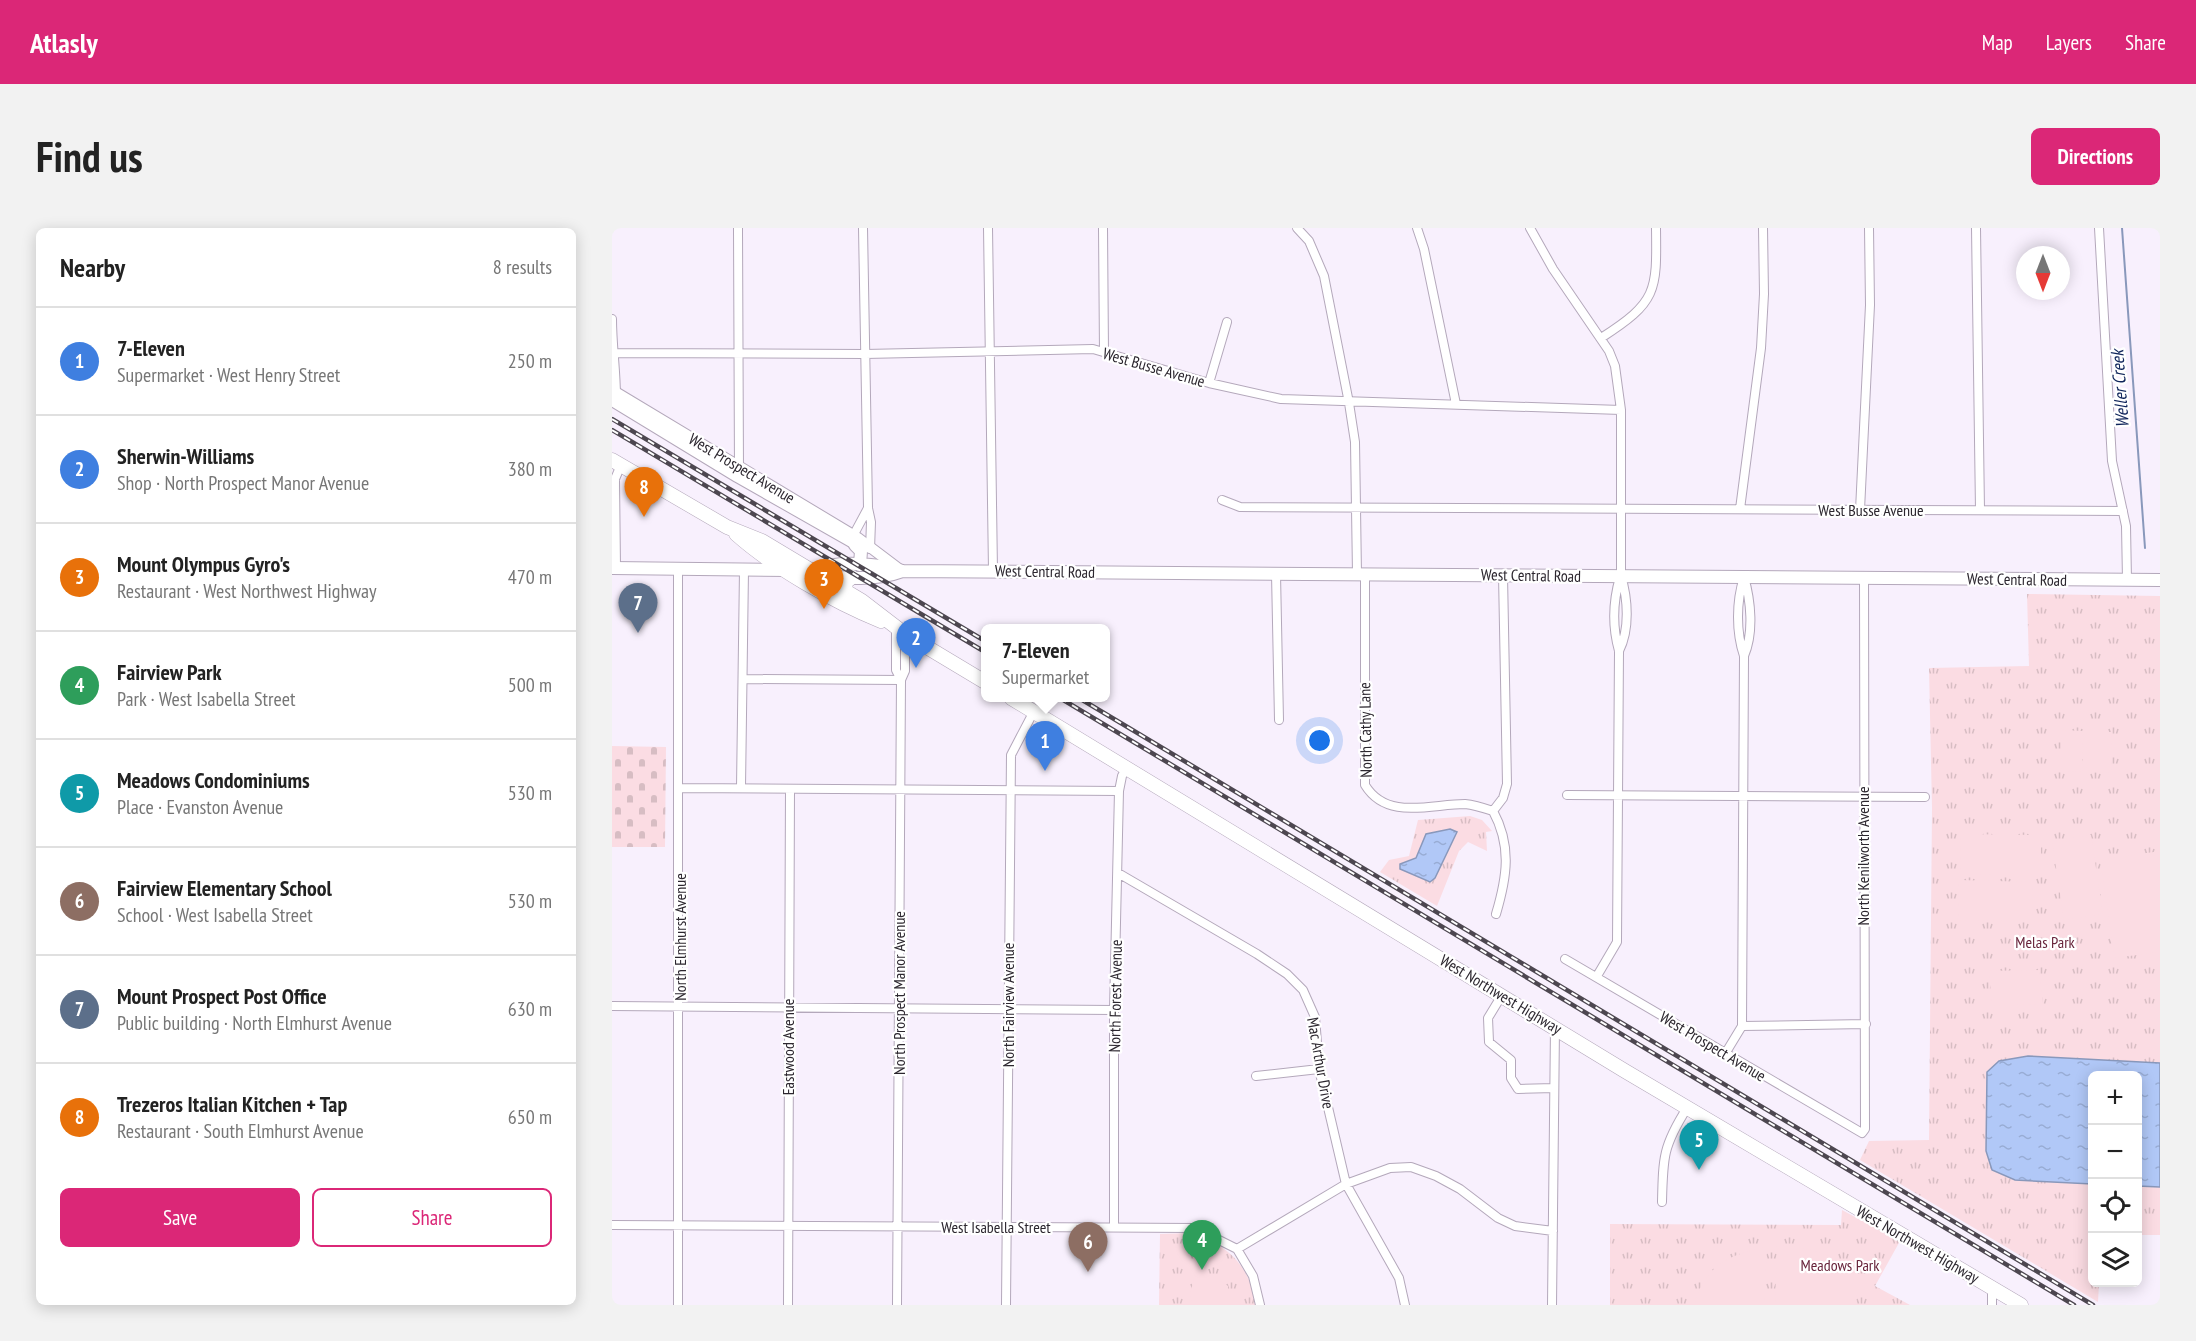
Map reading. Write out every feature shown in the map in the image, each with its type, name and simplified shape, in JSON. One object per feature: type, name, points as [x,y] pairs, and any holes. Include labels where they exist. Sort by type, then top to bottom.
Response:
[{"type":"main road","points":[[616,463],[727,527],[762,541],[846,591],[901,631],[981,680]]},
{"type":"main road","points":[[727,527],[754,550],[855,611],[901,631]]},
{"type":"main road","points":[[846,591],[845,583],[856,571],[861,551],[854,541]]},
{"type":"main road","name":"West Central Road","points":[[614,568],[812,571],[825,565],[888,576],[903,571],[993,571],[2160,580]]},
{"type":"main road","name":"West Northwest Highway","points":[[1018,702],[1687,1108],[2021,1305]]},
{"type":"street","points":[[738,228],[741,354],[739,472]]},
{"type":"street","points":[[863,228],[870,549]]},
{"type":"street","points":[[988,228],[993,571]]},
{"type":"street","points":[[1103,228],[1104,352]]},
{"type":"street","name":"North Cathy Lane","points":[[1297,228],[1309,241],[1324,276],[1355,442],[1356,508],[1361,574],[1365,785],[1377,800],[1406,808],[1465,804],[1493,811]]},
{"type":"street","points":[[1417,228],[1424,249],[1456,404]]},
{"type":"street","points":[[1530,228],[1553,269],[1601,338],[1615,366],[1621,410],[1621,576],[1616,592],[1614,634],[1618,651],[1617,942],[1597,976]]},
{"type":"street","points":[[1601,338],[1634,316],[1651,295],[1657,275],[1656,228]]},
{"type":"street","points":[[1740,509],[1761,348],[1764,294],[1763,228]]},
{"type":"street","points":[[1860,510],[1870,305],[1869,228]]},
{"type":"street","points":[[1976,228],[1980,510]]},
{"type":"street","points":[[2099,228],[2112,461],[2126,526],[2127,580]]},
{"type":"street","points":[[612,319],[612,353],[616,362],[614,396]]},
{"type":"street","points":[[1209,383],[1227,322]]},
{"type":"street","name":"West Busse Avenue","points":[[612,353],[865,354],[1093,349],[1209,383],[1281,399],[1621,410]]},
{"type":"street","name":"West Prospect Avenue","points":[[614,396],[903,571]]},
{"type":"street","points":[[614,568],[616,463]]},
{"type":"street","name":"West Busse Avenue","points":[[1222,500],[1240,507],[2123,512]]},
{"type":"street","points":[[854,541],[868,508]]},
{"type":"street","name":"North Elmhurst Avenue","points":[[678,568],[680,788],[678,1305]]},
{"type":"street","points":[[741,787],[744,570]]},
{"type":"street","points":[[1276,574],[1279,720]]},
{"type":"street","points":[[1496,914],[1506,882],[1507,865],[1502,828],[1493,811],[1503,798],[1507,784],[1503,575]]},
{"type":"street","points":[[1725,1054],[1742,1026],[1744,656],[1749,643],[1749,593],[1744,577]]},
{"type":"street","name":"North Kenilworth Avenue","points":[[1862,1132],[1866,1126],[1866,1024],[1863,1000],[1864,578]]},
{"type":"street","name":"North Prospect Manor Avenue","points":[[897,1305],[901,680],[896,670],[901,631]]},
{"type":"street","points":[[743,679],[901,680]]},
{"type":"street","name":"North Fairview Avenue","points":[[1006,1305],[1010,790],[1012,750],[1034,711]]},
{"type":"street","name":"North Forest Avenue","points":[[1114,1227],[1114,1010],[1119,791],[1122,776],[1127,767]]},
{"type":"street","points":[[680,788],[1119,791]]},
{"type":"street","name":"Eastwood Avenue","points":[[788,1305],[790,789]]},
{"type":"street","points":[[1567,795],[1925,797]]},
{"type":"street","name":"Mac Arthur Drive","points":[[1118,873],[1287,974],[1303,990],[1315,1017],[1319,1069],[1346,1184],[1399,1278],[1405,1305]]},
{"type":"street","name":"West Prospect Avenue","points":[[1565,959],[1862,1132]]},
{"type":"street","points":[[1503,995],[1488,1018],[1489,1042],[1510,1060],[1510,1078],[1518,1089],[1554,1088]]},
{"type":"street","points":[[612,1006],[1114,1010]]},
{"type":"street","points":[[1742,1026],[1866,1024]]},
{"type":"street","points":[[1552,1305],[1555,1027]]},
{"type":"street","points":[[1256,1076],[1319,1069]]},
{"type":"street","points":[[1662,1202],[1663,1158],[1669,1137],[1687,1108]]},
{"type":"street","points":[[1260,1305],[1253,1276],[1237,1249],[1346,1184],[1390,1168],[1411,1167],[1436,1176],[1460,1189],[1507,1222],[1553,1231]]},
{"type":"street","name":"West Isabella Street","points":[[612,1225],[1195,1228],[1237,1249]]},
{"type":"street","points":[[1992,1288],[1992,1305]]},
{"type":"green space","name":"Melas Park","points":[[2027,594],[2160,596],[2160,1235],[2142,1235],[2142,1071],[2088,1071],[2088,1287],[2099,1287],[2098,1302],[1860,1160],[1869,1141],[1929,1140],[1932,808],[1929,668],[2029,666]]},
{"type":"green space","points":[[2061,730],[2083,731],[2082,772],[2061,771]]},
{"type":"green space","points":[[2089,732],[2112,732],[2111,773],[2089,772]]},
{"type":"green space","points":[[612,746],[666,747],[665,847],[612,847]]},
{"type":"green space","points":[[1470,816],[1482,820],[1492,831],[1486,832],[1487,851],[1468,842],[1459,851],[1437,906],[1380,872],[1389,860],[1409,856],[1418,820]]},
{"type":"green space","points":[[1961,834],[2041,835],[2041,875],[1960,874]]},
{"type":"green space","points":[[2091,835],[2103,914],[2064,920],[2052,841]]},
{"type":"green space","points":[[2160,851],[2160,952],[2114,958],[2100,860]]},
{"type":"green space","points":[[1959,880],[2033,882],[2032,921],[1958,920]]},
{"type":"green space","points":[[2039,970],[2043,1004],[1992,1006],[1989,971]]},
{"type":"green space","name":"Meadows Park","points":[[1842,1210],[1900,1241],[1875,1286],[1910,1305],[1610,1305],[1610,1224],[1841,1225]]},
{"type":"green space","points":[[1190,1233],[1217,1244],[1235,1259],[1248,1278],[1259,1305],[1159,1305],[1160,1234]]},
{"type":"green space","points":[[1777,1244],[1819,1252],[1838,1261],[1852,1277],[1857,1305],[1775,1305]]},
{"type":"green space","points":[[1767,1247],[1764,1305],[1694,1305],[1705,1280],[1720,1264],[1741,1254]]},
{"type":"green space","points":[[1194,1280],[1219,1280],[1228,1286],[1228,1305],[1192,1305],[1190,1292]]},
{"type":"water","points":[[1450,829],[1457,832],[1435,878],[1430,882],[1400,869],[1400,864],[1416,858],[1426,834]]},
{"type":"water","points":[[2028,1056],[2160,1063],[2160,1187],[2142,1186],[2142,1071],[2088,1071],[2088,1184],[2015,1180],[1992,1170],[1986,1151],[1987,1072],[1999,1061]]},
{"type":"waterway","name":"Weller Creek","points":[[2122,228],[2145,548]]},
{"type":"railway","points":[[612,419],[981,639]]},
{"type":"railway","points":[[612,430],[981,650]]},
{"type":"railway","points":[[1067,702],[2074,1305]]},
{"type":"railway","points":[[1086,702],[2093,1305]]},
{"type":"place","name":"Trezeros Italian Kitchen + Tap","points":[[644,517]]},
{"type":"place","name":"Mount Olympus Gyro's","points":[[824,609]]},
{"type":"place","name":"Mount Prospect Post Office","points":[[638,633]]},
{"type":"place","name":"Sherwin-Williams","points":[[916,668]]},
{"type":"place","name":"7-Eleven","points":[[1045,771]]},
{"type":"place","name":"Meadows Condominiums","points":[[1699,1170]]},
{"type":"place","name":"Fairview Park","points":[[1202,1270]]},
{"type":"place","name":"Fairview Elementary School","points":[[1088,1272]]}]
